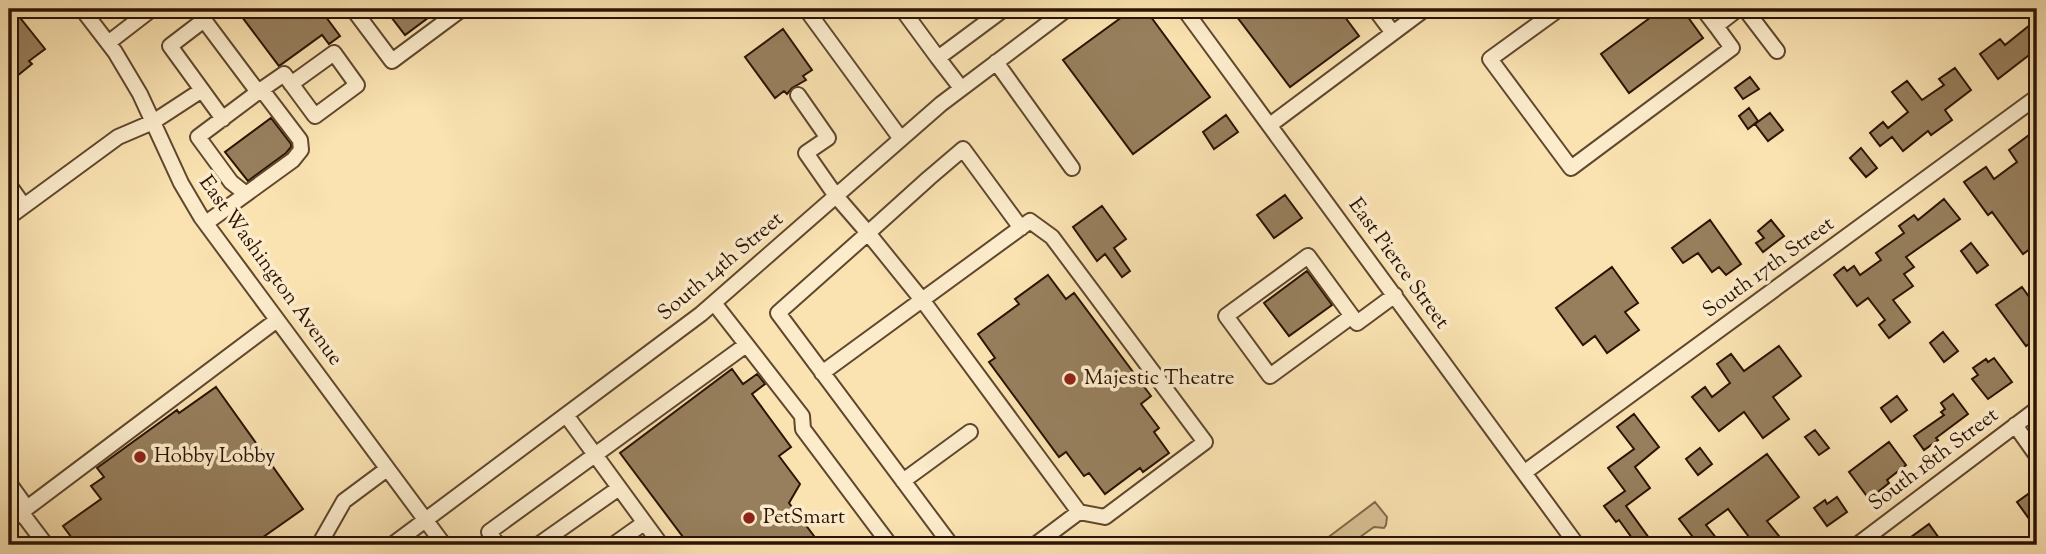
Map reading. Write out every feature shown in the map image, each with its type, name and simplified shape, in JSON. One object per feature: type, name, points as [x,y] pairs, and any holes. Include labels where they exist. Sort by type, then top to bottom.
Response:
[{"type":"street","name":"East Washington Avenue","points":[[82,9],[108,43],[140,94],[181,183],[206,223],[444,545]]},
{"type":"street","points":[[108,43],[152,9]]},
{"type":"street","points":[[353,9],[392,61],[462,9]]},
{"type":"street","points":[[806,9],[901,139]]},
{"type":"street","points":[[902,9],[961,88]]},
{"type":"street","points":[[938,58],[1004,9]]},
{"type":"street","name":"South 14th Street","points":[[392,545],[714,303],[961,88],[1067,9]]},
{"type":"street","name":"East Pierce Street","points":[[1184,9],[1577,545]]},
{"type":"street","points":[[1375,9],[1393,33]]},
{"type":"street","points":[[1269,125],[1424,9]]},
{"type":"street","points":[[1559,9],[1490,60],[1571,168],[1732,48],[1703,9]]},
{"type":"street","points":[[1716,26],[1738,9]]},
{"type":"street","points":[[1745,9],[1777,51]]},
{"type":"street","points":[[206,223],[293,160],[301,149],[300,140],[200,14],[170,46],[223,119]]},
{"type":"street","points":[[246,194],[230,182],[198,137],[284,74],[315,116],[357,85],[334,52],[292,84]]},
{"type":"street","points":[[996,62],[1072,167]]},
{"type":"street","points":[[9,217],[118,137],[153,122],[202,90]]},
{"type":"street","points":[[798,95],[828,138],[806,153],[836,196],[923,300],[1079,512],[1105,517],[1205,442],[1052,237],[1030,221],[923,300],[822,373]]},
{"type":"street","name":"South 17th Street","points":[[1525,472],[2037,97]]},
{"type":"street","points":[[951,545],[778,313],[963,149],[1021,228]]},
{"type":"street","points":[[9,185],[24,206]]},
{"type":"street","points":[[1352,316],[1270,376],[1226,316],[1307,256],[1352,316],[1357,323],[1395,295]]},
{"type":"street","points":[[714,303],[802,416],[803,429],[890,545]]},
{"type":"street","points":[[9,521],[277,320]]},
{"type":"street","points":[[499,545],[489,532],[746,345]]},
{"type":"street","name":"South 18th Street","points":[[1857,545],[2037,409]]},
{"type":"street","points":[[566,415],[661,545]]},
{"type":"street","points":[[2015,425],[2037,456]]},
{"type":"street","points":[[903,481],[970,432]]},
{"type":"street","points":[[319,545],[344,501],[387,469]]},
{"type":"street","points":[[9,483],[46,545]]},
{"type":"street","points":[[538,545],[620,488]]},
{"type":"street","points":[[1035,545],[1079,512]]},
{"type":"street","points":[[613,545],[645,523]]},
{"type":"shaded area","points":[[1375,502],[1387,517],[1384,528],[1374,527],[1349,545],[1318,545]]},
{"type":"building","points":[[9,9],[13,9],[45,49],[29,61],[32,64],[17,76],[9,65]]},
{"type":"building","points":[[236,9],[320,9],[340,36],[329,44],[322,35],[279,66]]},
{"type":"building","points":[[385,9],[440,9],[405,35]]},
{"type":"building","points":[[1133,9],[1145,9],[1210,97],[1133,154],[1063,60]]},
{"type":"building","points":[[1231,9],[1339,9],[1359,36],[1290,87]]},
{"type":"building","points":[[1662,9],[1682,9],[1703,38],[1629,93],[1601,54]]},
{"type":"building","points":[[2030,25],[2037,34],[2037,49],[1998,79],[1980,54],[2000,39],[2005,45]]},
{"type":"building","points":[[783,29],[812,70],[803,76],[806,80],[787,94],[784,91],[775,98],[745,57]]},
{"type":"building","points":[[1955,68],[1971,90],[1945,110],[1952,120],[1931,135],[1928,131],[1903,151],[1892,137],[1880,146],[1870,133],[1883,122],[1888,128],[1908,112],[1892,92],[1907,81],[1922,100],[1944,85],[1939,79]]},
{"type":"building","points":[[1750,77],[1759,89],[1743,99],[1735,88]]},
{"type":"building","points":[[1749,108],[1758,121],[1748,129],[1739,116]]},
{"type":"building","points":[[1770,113],[1783,130],[1768,141],[1755,124]]},
{"type":"building","points":[[1226,115],[1238,132],[1214,149],[1203,132]]},
{"type":"building","points":[[271,118],[291,147],[248,181],[225,152]]},
{"type":"building","points":[[2037,129],[2037,244],[2023,254],[1992,212],[1988,215],[1964,182],[1986,167],[1994,179],[2017,162],[2009,150]]},
{"type":"building","points":[[1861,148],[1877,168],[1866,177],[1850,158]]},
{"type":"building","points":[[1285,195],[1302,218],[1274,238],[1257,215]]},
{"type":"building","points":[[1944,199],[1960,219],[1906,257],[1914,267],[1904,274],[1913,286],[1893,300],[1910,322],[1889,338],[1879,325],[1885,320],[1868,298],[1857,306],[1834,275],[1844,267],[1847,271],[1854,266],[1860,275],[1881,260],[1876,253],[1904,233],[1899,226],[1914,215],[1918,220]]},
{"type":"building","points":[[1102,206],[1126,239],[1114,248],[1130,271],[1122,277],[1105,254],[1097,261],[1073,227]]},
{"type":"building","points":[[1710,220],[1741,264],[1726,275],[1719,267],[1712,272],[1698,253],[1683,263],[1672,248]]},
{"type":"building","points":[[1771,220],[1784,236],[1763,252],[1756,243],[1764,238],[1758,231]]},
{"type":"building","points":[[1971,243],[1988,265],[1977,273],[1961,251]]},
{"type":"building","points":[[1612,267],[1638,303],[1625,312],[1639,330],[1607,353],[1595,336],[1583,345],[1556,308]]},
{"type":"building","points":[[1307,271],[1332,305],[1289,336],[1264,303]]},
{"type":"building","name":"Majestic Theatre","points":[[1048,275],[1066,299],[1074,293],[1151,396],[1141,404],[1159,428],[1154,432],[1169,453],[1143,472],[1140,468],[1105,494],[1089,473],[1084,476],[1066,452],[1059,457],[989,362],[995,358],[978,334],[1019,304],[1015,299]]},
{"type":"building","points":[[2022,287],[2037,308],[2037,338],[2026,346],[1996,305]]},
{"type":"building","points":[[1943,332],[1958,351],[1944,362],[1930,343]]},
{"type":"building","points":[[1779,346],[1801,376],[1773,397],[1789,419],[1763,438],[1744,412],[1719,431],[1692,397],[1705,387],[1712,397],[1730,383],[1717,364],[1731,354],[1744,371]]},
{"type":"building","points":[[1994,358],[2012,382],[1988,399],[1972,379],[1978,375],[1973,368],[1986,359],[1988,362]]},
{"type":"building","points":[[732,369],[743,384],[757,374],[765,384],[752,394],[791,447],[779,456],[800,484],[789,503],[814,536],[802,545],[689,545],[620,453]]},
{"type":"building","points":[[216,387],[303,509],[252,545],[77,545],[63,526],[101,499],[91,486],[104,477],[97,468],[177,410],[179,413]]},
{"type":"building","points":[[1953,394],[1968,414],[1924,450],[1914,436],[1944,415],[1941,412],[1945,409],[1941,403]]},
{"type":"building","points":[[1897,396],[1907,410],[1891,422],[1881,408]]},
{"type":"building","points":[[1634,414],[1659,447],[1635,467],[1650,488],[1626,506],[1649,538],[1639,545],[1604,506],[1625,491],[1608,468],[1634,449],[1617,427]]},
{"type":"building","points":[[1815,430],[1829,448],[1819,455],[1805,437]]},
{"type":"building","points":[[1889,442],[1906,465],[1869,499],[1849,472]]},
{"type":"building","points":[[1700,448],[1712,464],[1698,475],[1686,459]]},
{"type":"building","points":[[1767,454],[1799,497],[1767,521],[1786,545],[1755,545],[1728,509],[1706,525],[1717,539],[1708,545],[1699,545],[1679,519]]},
{"type":"building","points":[[2031,492],[2037,501],[2037,530],[2017,502]]},
{"type":"building","points":[[1837,497],[1847,512],[1827,526],[1814,508],[1825,500],[1827,504]]},
{"type":"building","points":[[1929,524],[1944,545],[1900,545]]},
{"type":"place","name":"Majestic Theatre","points":[[1070,379]]},
{"type":"place","name":"Hobby Lobby","points":[[140,457]]},
{"type":"place","name":"PetSmart","points":[[749,518]]}]
